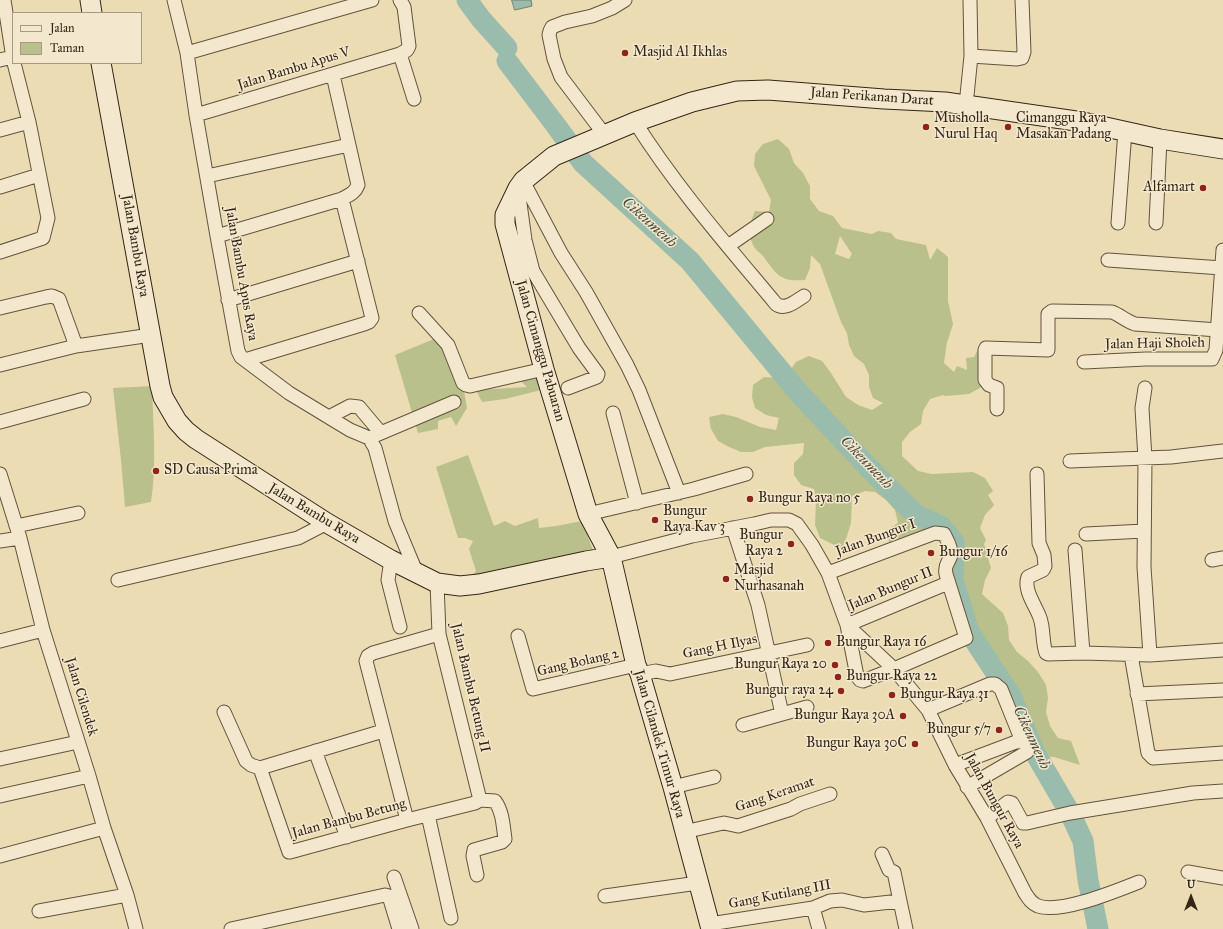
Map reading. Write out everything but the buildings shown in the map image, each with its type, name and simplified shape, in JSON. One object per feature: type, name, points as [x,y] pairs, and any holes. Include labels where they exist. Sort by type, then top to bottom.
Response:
[{"type":"street","points":[[4,0],[12,51]]},
{"type":"street","points":[[90,0],[92,12]]},
{"type":"street","name":"Jalan Bambu Apus Raya","points":[[174,0],[187,54],[196,115],[238,351],[241,357],[289,393],[350,430],[375,435]]},
{"type":"street","points":[[187,54],[372,0]]},
{"type":"street","points":[[400,0],[404,7],[409,46],[407,50],[400,54],[414,99]]},
{"type":"street","points":[[604,134],[561,77],[554,60],[549,35],[552,27],[565,22],[592,16],[612,8],[625,0]]},
{"type":"street","points":[[966,105],[971,56],[970,0]]},
{"type":"street","points":[[971,56],[1017,60],[1022,58],[1024,52],[1022,0]]},
{"type":"street","name":"Jalan Bambu Apus V","points":[[196,115],[400,54]]},
{"type":"street","points":[[0,60],[12,57]]},
{"type":"street","points":[[0,252],[43,238],[48,218],[29,122],[14,64]]},
{"type":"street","name":"Jalan Bambu Raya","points":[[101,64],[163,397],[177,421],[186,431],[219,455],[327,523],[417,574],[437,582],[460,586],[479,584],[611,557]]},
{"type":"street","points":[[217,236],[342,199],[356,190],[358,185],[343,146],[333,75]]},
{"type":"street","name":"Jalan Perikanan Darat","points":[[554,156],[635,122],[699,100],[737,91],[750,90],[768,90],[884,99],[933,100],[1083,122],[1160,139],[1223,149]]},
{"type":"street","points":[[0,130],[29,122]]},
{"type":"street","points":[[635,122],[650,146],[728,246],[779,307],[784,307],[804,296]]},
{"type":"street","points":[[1118,223],[1125,131]]},
{"type":"street","points":[[1156,224],[1160,139]]},
{"type":"street","points":[[207,176],[343,146]]},
{"type":"street","name":"Jalan Cimanggu Pabuaran","points":[[554,156],[520,184],[505,215],[505,224],[544,369],[588,514],[611,557]]},
{"type":"street","points":[[0,187],[39,175]]},
{"type":"street","points":[[520,184],[525,240],[533,271],[579,348],[598,374],[597,378],[568,388]]},
{"type":"street","points":[[520,184],[586,292],[627,365],[639,390],[679,493]]},
{"type":"street","points":[[245,360],[369,322],[372,318],[342,199]]},
{"type":"street","points":[[728,246],[767,219]]},
{"type":"street","name":"Jalan Haji Sholeh","points":[[1084,362],[1146,359],[1212,359],[1216,350],[1223,250]]},
{"type":"street","points":[[1108,260],[1222,268]]},
{"type":"street","points":[[228,300],[358,261]]},
{"type":"street","points":[[0,308],[52,296],[59,299],[76,346]]},
{"type":"street","points":[[997,409],[997,388],[986,382],[985,377],[986,348],[1048,350],[1047,319],[1048,314],[1052,311],[1112,312],[1135,324],[1218,330]]},
{"type":"street","points":[[419,313],[448,345],[463,383],[466,385],[470,386],[544,369]]},
{"type":"street","points":[[0,365],[76,346],[151,335]]},
{"type":"street","points":[[1145,388],[1142,408],[1145,459],[1144,566],[1150,655]]},
{"type":"street","points":[[0,422],[84,399]]},
{"type":"street","points":[[375,435],[454,402]]},
{"type":"street","points":[[329,417],[350,406],[359,407],[375,435],[375,448],[398,532],[417,574]]},
{"type":"street","points":[[613,413],[637,503]]},
{"type":"street","points":[[1070,461],[1145,459],[1223,451]]},
{"type":"street","name":"Jalan Cilendek","points":[[0,474],[18,532],[43,630],[104,828],[127,895],[136,929]]},
{"type":"street","points":[[588,514],[679,493],[746,474]]},
{"type":"street","points":[[1036,474],[1039,543],[1044,555],[1045,566],[1042,570],[1028,577],[1027,582],[1028,589],[1040,618],[1046,653],[1150,655],[1223,650]]},
{"type":"street","points":[[0,541],[18,532],[78,513]]},
{"type":"street","name":"Jalan Bungur Raya","points":[[611,557],[692,536],[771,520],[789,520],[797,524],[803,532],[828,573],[847,625],[857,676],[863,681],[894,670]]},
{"type":"street","points":[[118,580],[298,538],[327,523]]},
{"type":"street","points":[[733,528],[758,605],[782,714]]},
{"type":"street","points":[[1086,534],[1144,531]]},
{"type":"street","name":"Jalan Bungur I","points":[[828,573],[935,533],[944,534],[951,548],[951,555],[945,568],[948,582]]},
{"type":"street","points":[[1075,550],[1083,653]]},
{"type":"street","name":"Jalan Cilandek Timur Raya","points":[[611,557],[638,670],[673,787],[710,927]]},
{"type":"street","points":[[391,560],[388,580],[400,627]]},
{"type":"street","name":"Jalan Bambu Betung II","points":[[437,582],[439,634],[480,800]]},
{"type":"street","points":[[894,670],[966,638],[948,582]]},
{"type":"street","name":"Jalan Bungur II","points":[[847,625],[948,582]]},
{"type":"street","name":"Jalan Bungur Raya","points":[[847,625],[894,670],[928,710],[955,765],[987,818],[1031,902],[1043,908],[1070,905],[1110,893],[1139,882]]},
{"type":"street","points":[[0,641],[43,630]]},
{"type":"street","points":[[407,820],[366,661],[368,656],[373,653],[439,634]]},
{"type":"street","name":"Gang Bolang 2","points":[[518,636],[533,689],[638,670]]},
{"type":"street","name":"Gang H Ilyas","points":[[638,670],[656,671],[670,674],[807,645]]},
{"type":"street","points":[[1131,655],[1148,754],[1153,758],[1223,753]]},
{"type":"street","points":[[928,710],[990,684],[995,684],[1001,689],[1022,741],[1026,743],[1028,747],[1027,752],[967,787]]},
{"type":"street","points":[[1137,694],[1223,690]]},
{"type":"street","points":[[743,725],[807,707]]},
{"type":"street","points":[[224,712],[246,761],[255,767],[260,768],[383,731]]},
{"type":"street","points":[[955,765],[1022,741]]},
{"type":"street","points":[[0,759],[78,742]]},
{"type":"street","points":[[315,751],[346,837]]},
{"type":"street","name":"Jalan Bambu Betung","points":[[260,768],[289,852],[476,803],[480,800]]},
{"type":"street","points":[[0,796],[89,776]]},
{"type":"street","points":[[673,787],[714,777]]},
{"type":"street","points":[[987,818],[1008,802],[1012,803],[1023,823],[1025,823],[1070,813],[1193,793],[1223,791]]},
{"type":"street","name":"Gang Keramat","points":[[684,832],[724,823],[738,826],[791,809],[800,804],[830,794]]},
{"type":"street","points":[[477,875],[473,856],[474,850],[502,842],[505,839],[501,812],[495,801],[480,800]]},
{"type":"street","points":[[428,815],[451,918]]},
{"type":"street","points":[[0,856],[104,828]]},
{"type":"street","points":[[882,854],[888,870],[894,872],[906,929]]},
{"type":"street","points":[[1188,872],[1223,878]]},
{"type":"street","points":[[394,877],[411,929]]},
{"type":"street","points":[[605,896],[698,883]]},
{"type":"street","points":[[39,911],[127,895]]},
{"type":"street","points":[[231,929],[384,895],[389,896],[399,929]]},
{"type":"street","name":"Gang Kutilang III","points":[[710,927],[813,908],[830,901],[842,900],[864,905],[900,901]]},
{"type":"street","points":[[813,908],[819,929]]},
{"type":"green space","points":[[778,139],[789,149],[794,163],[803,173],[810,186],[810,199],[819,211],[833,216],[842,228],[872,234],[878,231],[891,233],[896,239],[926,245],[930,260],[937,248],[948,257],[948,301],[953,324],[947,342],[944,363],[954,372],[957,366],[967,370],[966,358],[974,357],[980,346],[992,351],[989,378],[980,388],[969,394],[943,395],[930,399],[923,411],[921,424],[910,432],[902,442],[902,456],[918,471],[932,474],[973,472],[985,478],[993,491],[988,495],[994,505],[985,515],[980,528],[986,540],[984,544],[991,568],[985,580],[982,594],[1003,613],[1008,626],[1009,640],[1017,652],[1038,672],[1046,685],[1048,698],[1046,712],[1050,726],[1058,738],[1071,741],[1080,765],[1054,757],[1029,756],[1019,749],[1019,742],[997,698],[996,672],[977,657],[970,645],[971,632],[969,632],[950,582],[948,537],[925,535],[911,536],[889,542],[887,530],[898,523],[895,510],[886,500],[875,492],[865,491],[852,496],[851,523],[842,549],[820,538],[815,525],[816,500],[814,489],[801,485],[794,475],[794,463],[803,454],[804,443],[765,447],[753,452],[741,452],[718,441],[711,429],[709,417],[723,414],[736,417],[760,427],[776,430],[779,418],[766,415],[755,408],[752,397],[753,385],[764,377],[778,378],[789,372],[796,362],[809,356],[822,361],[846,397],[858,405],[872,410],[883,403],[873,398],[869,387],[869,375],[864,364],[854,356],[849,345],[847,333],[841,322],[820,264],[811,255],[810,268],[805,280],[790,280],[784,278],[772,268],[755,248],[750,238],[750,229],[755,211],[769,212],[771,200],[754,166],[755,154],[763,144]],"holes":[[[840,236],[852,254],[849,259],[835,254]]]},
{"type":"green space","points":[[434,339],[459,364],[467,408],[456,426],[451,417],[438,421],[438,429],[418,433],[395,355]]},
{"type":"green space","points":[[542,372],[545,389],[505,399],[482,402],[476,390],[527,387],[518,378]]},
{"type":"green space","points":[[152,386],[154,473],[151,502],[125,507],[113,388]]},
{"type":"green space","points":[[468,455],[494,526],[505,521],[515,526],[538,518],[539,528],[582,521],[594,553],[461,587],[476,571],[469,549],[473,541],[465,538],[458,538],[436,467]]},
{"type":"shaded area","points":[[512,0],[531,0],[532,6],[515,10]]},
{"type":"waterway","name":"Cikeumeuh","points":[[467,0],[481,19],[507,48]]},
{"type":"waterway","name":"Cikeumeuh","points":[[507,61],[583,163],[690,261],[798,392],[868,467],[915,514],[941,526],[954,542],[953,580],[969,632],[1011,696],[1035,753],[1070,813],[1083,841],[1088,880],[1098,929]]},
{"type":"place","name":"Masjid Al Ikhlas","points":[[625,53]]},
{"type":"place","name":"Musholla Nurul Haq","points":[[926,127]]},
{"type":"place","name":"Cimanggu Raya Masakan Padang","points":[[1008,127]]},
{"type":"place","name":"Alfamart","points":[[1203,188]]},
{"type":"place","name":"SD Causa Prima","points":[[156,471]]},
{"type":"place","name":"Bungur Raya no 5","points":[[750,499]]},
{"type":"place","name":"Bungur Raya Kav 3","points":[[655,520]]},
{"type":"place","name":"Bungur Raya 2","points":[[791,544]]},
{"type":"place","name":"Bungur 1/16","points":[[931,553]]},
{"type":"place","name":"Masjid Nurhasanah","points":[[726,579]]},
{"type":"place","name":"Bungur Raya 16","points":[[828,643]]},
{"type":"place","name":"Bungur Raya 20","points":[[835,665]]},
{"type":"place","name":"Bungur Raya 22","points":[[838,677]]},
{"type":"place","name":"Bungur raya 24","points":[[841,691]]},
{"type":"place","name":"Bungur Raya 31","points":[[892,695]]},
{"type":"place","name":"Bungur Raya 30A","points":[[903,716]]},
{"type":"place","name":"Bungur 5/7","points":[[999,730]]},
{"type":"place","name":"Bungur Raya 30C","points":[[915,744]]}]
